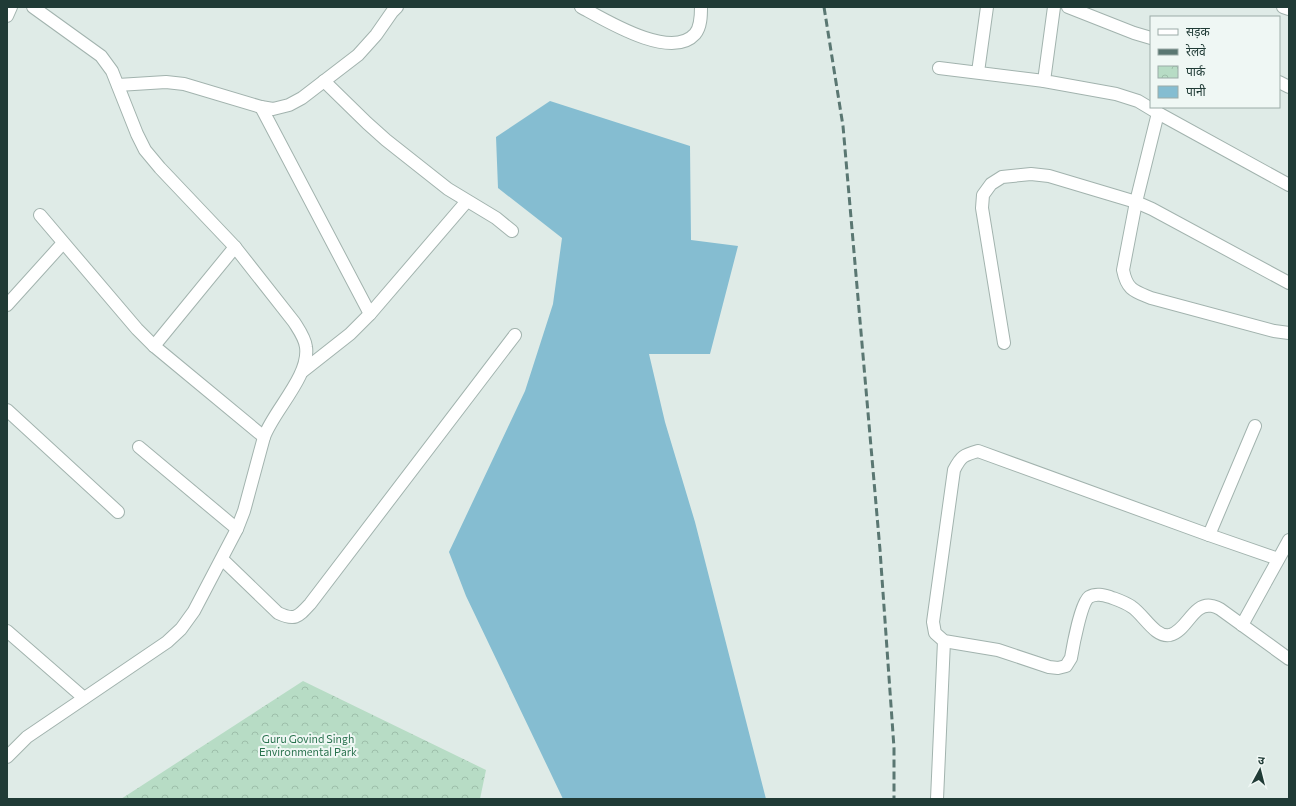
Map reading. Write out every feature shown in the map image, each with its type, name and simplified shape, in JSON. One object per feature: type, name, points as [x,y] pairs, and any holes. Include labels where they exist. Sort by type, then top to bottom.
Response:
[{"type":"street","points":[[7,16],[11,7]]},
{"type":"street","points":[[7,757],[27,737],[168,642],[181,629],[194,611],[237,529],[244,510],[268,426],[303,371],[306,360],[306,347],[302,334],[294,322],[235,247],[160,168],[145,150],[137,134],[112,71],[101,56],[33,7]]},
{"type":"street","points":[[118,85],[166,82],[184,84],[261,107],[273,108],[289,105],[302,98],[358,55],[376,35],[397,7]]},
{"type":"street","points":[[581,7],[624,31],[661,42],[678,43],[695,34],[699,24],[702,7]]},
{"type":"street","points":[[978,72],[987,7]]},
{"type":"street","points":[[1044,81],[1054,7]]},
{"type":"street","points":[[1068,7],[1134,33],[1150,38]]},
{"type":"street","points":[[1283,7],[1289,9]]},
{"type":"street","points":[[939,68],[1044,81],[1116,94],[1138,101],[1289,185]]},
{"type":"street","points":[[324,81],[367,124],[386,140],[448,189],[496,218],[512,232]]},
{"type":"street","points":[[1280,82],[1289,87]]},
{"type":"street","points":[[261,107],[370,314]]},
{"type":"street","points":[[1158,113],[1136,202],[1123,270],[1125,280],[1133,291],[1152,298],[1274,331],[1289,333]]},
{"type":"street","points":[[1004,343],[982,208],[984,195],[991,184],[1002,178],[1031,174],[1049,176],[1136,202],[1152,209],[1289,283]]},
{"type":"street","points":[[303,371],[350,334],[370,314],[467,201]]},
{"type":"street","points":[[40,215],[137,329],[154,346],[264,437]]},
{"type":"street","points":[[7,305],[64,244]]},
{"type":"street","points":[[154,346],[235,247]]},
{"type":"street","points":[[222,559],[278,613],[288,618],[299,616],[310,604],[515,335]]},
{"type":"street","points":[[7,410],[118,512]]},
{"type":"street","points":[[1209,535],[1255,426]]},
{"type":"street","points":[[139,447],[237,529]]},
{"type":"street","points":[[1278,560],[978,451],[967,454],[959,459],[954,470],[934,622],[935,634],[944,641],[998,650],[1049,667],[1058,668],[1066,666],[1071,658],[1083,606],[1089,598],[1098,594],[1131,606],[1140,612],[1155,630],[1162,634],[1170,634],[1179,630],[1197,610],[1204,606],[1211,606],[1220,609],[1289,659]]},
{"type":"street","points":[[1242,625],[1289,540]]},
{"type":"street","points":[[7,631],[84,698]]},
{"type":"street","points":[[937,799],[944,641]]},
{"type":"green space","name":"Guru Govind Singh Environmental Park","points":[[303,681],[486,770],[480,799],[121,799]]},
{"type":"water","points":[[550,101],[690,146],[691,240],[738,246],[710,354],[649,354],[665,422],[695,522],[766,799],[563,799],[466,596],[449,552],[525,391],[553,304],[562,238],[498,188],[496,137]]},
{"type":"railway","points":[[824,7],[843,126],[880,550],[894,748],[894,799]]}]
